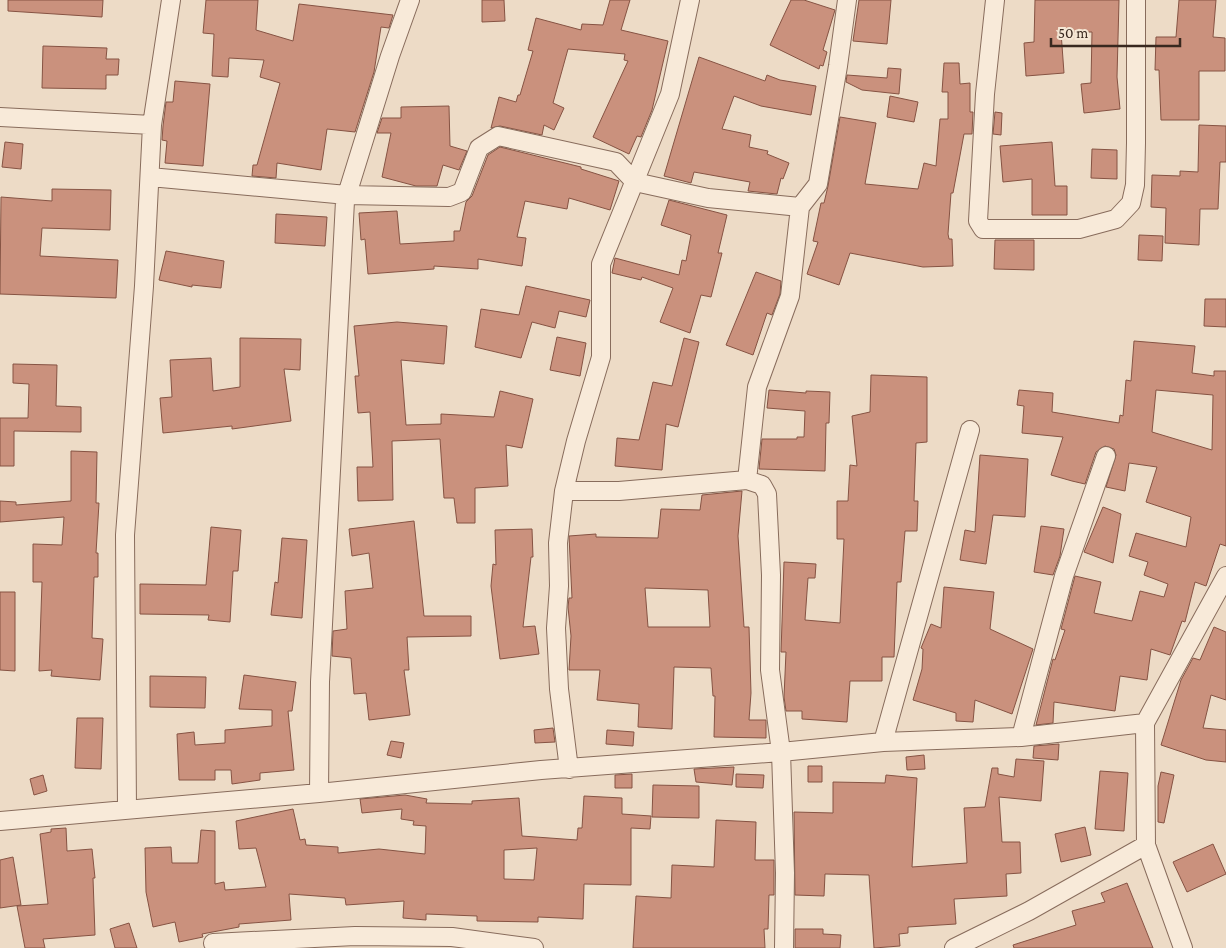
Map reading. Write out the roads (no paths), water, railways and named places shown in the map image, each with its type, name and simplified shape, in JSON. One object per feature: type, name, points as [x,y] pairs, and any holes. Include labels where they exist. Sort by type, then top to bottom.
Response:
[{"type":"street","points":[[128,809],[125,535],[144,286],[152,124],[170,0]]},
{"type":"street","points":[[319,793],[320,682],[346,195],[390,56],[410,0]]},
{"type":"street","points":[[569,769],[559,689],[556,628],[559,586],[558,543],[564,491],[576,440],[601,358],[601,264],[670,94],[681,51],[690,0]]},
{"type":"street","points":[[747,480],[757,387],[790,296],[800,206],[818,184],[838,66],[846,0]]},
{"type":"street","points":[[995,0],[985,94],[978,221],[983,230],[1079,229],[1116,219],[1131,203],[1135,185],[1136,0]]},
{"type":"street","points":[[0,116],[152,124]]},
{"type":"street","points":[[150,177],[346,195],[449,197],[462,192],[479,148],[498,136],[616,162],[635,182],[708,198],[800,206]]},
{"type":"street","points":[[883,742],[970,430]]},
{"type":"street","points":[[1021,738],[1064,576],[1106,456]]},
{"type":"street","points":[[564,491],[619,490],[747,480],[762,485],[767,494],[771,575],[770,670],[781,752],[785,873],[784,948]]},
{"type":"street","points":[[1183,948],[1146,844],[1146,723],[1226,576]]},
{"type":"street","points":[[0,821],[319,793],[540,770],[781,752],[883,742],[1021,738],[1146,723]]},
{"type":"street","points":[[954,948],[1029,911],[1146,844]]},
{"type":"street","points":[[214,944],[356,936],[432,937],[534,948]]}]
